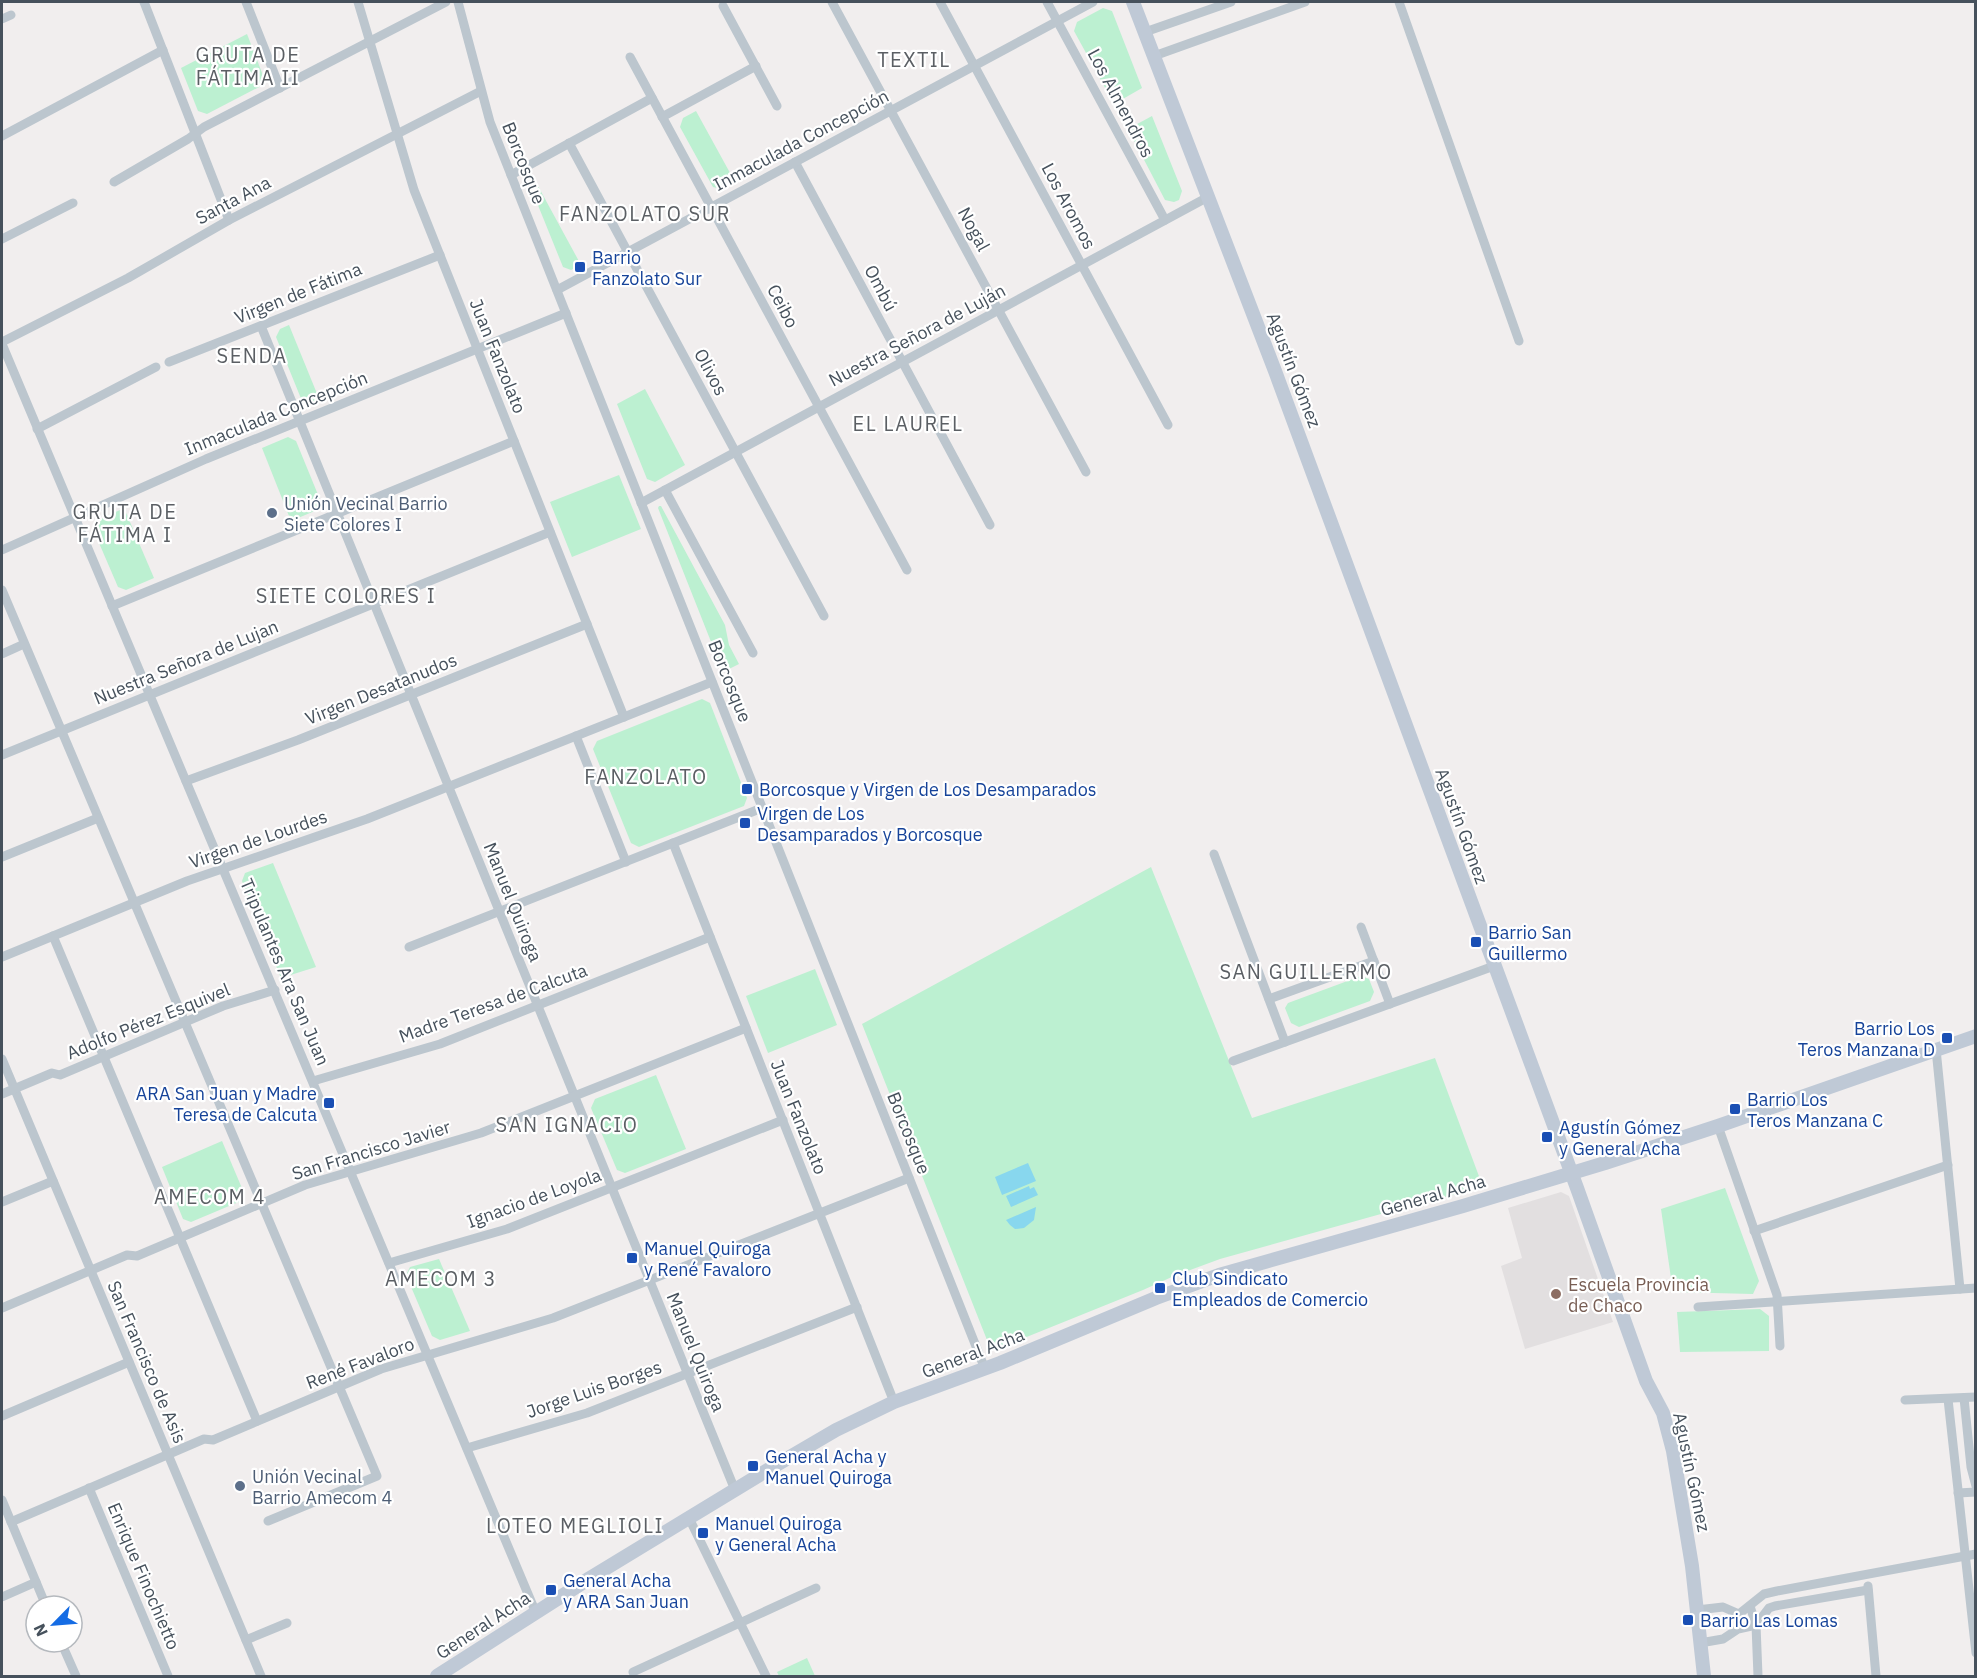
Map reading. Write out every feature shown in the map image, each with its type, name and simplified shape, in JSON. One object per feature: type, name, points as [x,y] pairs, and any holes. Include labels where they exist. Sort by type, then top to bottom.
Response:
[{"type":"main road","name":"Agustín Gómez","points":[[1133,2],[1275,371],[1646,1381],[1663,1413],[1692,1566],[1704,1677]]},
{"type":"main road","name":"General Acha","points":[[437,1677],[735,1490],[828,1435],[894,1402],[985,1369],[1161,1296],[1219,1275],[1571,1173],[1718,1126],[1976,1036]]},
{"type":"street","points":[[144,2],[229,220]]},
{"type":"street","points":[[246,2],[280,88]]},
{"type":"street","name":"Juan Fanzolato","points":[[358,2],[414,190],[624,717]]},
{"type":"street","points":[[114,182],[195,133],[446,2]]},
{"type":"street","name":"Borcosque","points":[[458,2],[490,122],[985,1369]]},
{"type":"street","name":"Nogal","points":[[832,2],[1086,472]]},
{"type":"street","name":"Los Aromos","points":[[940,2],[1168,425]]},
{"type":"street","name":"Los Almendros","points":[[1047,2],[1165,220]]},
{"type":"street","name":"Inmaculada Concepción","points":[[557,290],[1093,2]]},
{"type":"street","points":[[1145,32],[1231,2]]},
{"type":"street","points":[[1154,56],[1305,2]]},
{"type":"street","points":[[1399,2],[1520,340]]},
{"type":"street","points":[[723,6],[777,106]]},
{"type":"street","points":[[2,136],[163,50]]},
{"type":"street","name":"Ceibo","points":[[630,57],[907,570]]},
{"type":"street","points":[[662,117],[756,66]]},
{"type":"street","name":"Santa Ana","points":[[2,343],[128,278],[229,220],[482,91]]},
{"type":"street","points":[[511,175],[652,98]]},
{"type":"street","name":"Olivos","points":[[569,143],[824,616]]},
{"type":"street","name":"Ombú","points":[[795,162],[990,525]]},
{"type":"street","name":"Nuestra Señora de Luján","points":[[641,503],[1208,197]]},
{"type":"street","points":[[2,239],[73,203]]},
{"type":"street","name":"Virgen de Fátima","points":[[169,362],[440,255]]},
{"type":"street","name":"Inmaculada Concepción","points":[[2,550],[202,460],[566,313]]},
{"type":"street","name":"Manuel Quiroga","points":[[261,326],[735,1490]]},
{"type":"street","name":"Tripulantes Ara San Juan","points":[[2,343],[536,1613]]},
{"type":"street","points":[[37,429],[156,367]]},
{"type":"street","points":[[112,606],[514,441]]},
{"type":"street","points":[[665,490],[753,653]]},
{"type":"street","name":"Nuestra Señora de Lujan","points":[[2,755],[550,532]]},
{"type":"street","points":[[2,590],[377,1476],[268,1521]]},
{"type":"street","name":"Virgen Desatanudos","points":[[186,781],[298,740],[587,624]]},
{"type":"street","points":[[2,654],[24,644]]},
{"type":"street","name":"Virgen de Lourdes","points":[[2,957],[187,881],[367,819],[712,682]]},
{"type":"street","points":[[576,736],[626,862]]},
{"type":"street","points":[[409,947],[762,808]]},
{"type":"street","points":[[2,857],[98,818]]},
{"type":"street","name":"Juan Fanzolato","points":[[673,843],[894,1402]]},
{"type":"street","points":[[1214,855],[1285,1042]]},
{"type":"street","points":[[1361,927],[1390,1004]]},
{"type":"street","points":[[53,936],[257,1421]]},
{"type":"street","name":"Madre Teresa de Calcuta","points":[[313,1081],[440,1044],[710,937]]},
{"type":"street","points":[[1269,999],[1374,961]]},
{"type":"street","points":[[1233,1061],[1494,966]]},
{"type":"street","name":"Adolfo Pérez Esquivel","points":[[2,1094],[52,1073],[60,1075],[223,1006],[275,990]]},
{"type":"street","name":"San Francisco Javier","points":[[2,1308],[127,1255],[136,1256],[305,1185],[481,1134],[746,1028]]},
{"type":"street","points":[[1936,1049],[1960,1289]]},
{"type":"street","name":"San Francisco de Asis","points":[[2,1059],[261,1677]]},
{"type":"street","name":"Ignacio de Loyola","points":[[389,1263],[507,1228],[783,1120]]},
{"type":"street","points":[[1718,1126],[1777,1295],[1780,1346]]},
{"type":"street","points":[[1754,1231],[1948,1165]]},
{"type":"street","name":"René Favaloro","points":[[11,1521],[204,1439],[213,1440],[381,1369],[553,1318],[909,1178]]},
{"type":"street","points":[[2,1202],[52,1180]]},
{"type":"street","points":[[1698,1307],[1976,1288]]},
{"type":"street","name":"Jorge Luis Borges","points":[[467,1448],[587,1413],[857,1307]]},
{"type":"street","points":[[2,1416],[129,1362]]},
{"type":"street","points":[[1905,1400],[1976,1397]]},
{"type":"street","points":[[1964,1398],[1976,1486]]},
{"type":"street","points":[[1948,1399],[1976,1653]]},
{"type":"street","name":"Enrique Finochietto","points":[[89,1488],[168,1677]]},
{"type":"street","points":[[1958,1493],[1976,1492]]},
{"type":"street","points":[[2,1500],[41,1594]]},
{"type":"street","points":[[689,1518],[766,1677]]},
{"type":"street","points":[[1697,1610],[1723,1607],[1739,1614],[1764,1594],[1976,1554]]},
{"type":"street","points":[[1866,1575],[1876,1677]]},
{"type":"street","points":[[2,1597],[36,1582]]},
{"type":"street","points":[[633,1672],[816,1588]]},
{"type":"street","points":[[1700,1642],[1723,1639],[1738,1629],[1756,1625],[1769,1608],[1775,1606],[1868,1590]]},
{"type":"street","points":[[1750,1606],[1756,1625],[1758,1677]]},
{"type":"street","points":[[246,1641],[287,1623]]},
{"type":"street","points":[[66,1654],[75,1677]]},
{"type":"shaded area","name":"Escuela Provincia de Chaco","points":[[1561,1192],[1569,1196],[1613,1322],[1525,1349],[1501,1266],[1522,1258],[1508,1208]]},
{"type":"green space","points":[[1103,8],[1112,11],[1142,88],[1114,104],[1074,31],[1077,22]]},
{"type":"green space","points":[[247,34],[264,78],[261,86],[207,114],[198,111],[181,68]]},
{"type":"green space","points":[[696,111],[735,182],[721,189],[713,187],[680,127],[683,118]]},
{"type":"green space","points":[[1152,116],[1182,191],[1179,200],[1174,202],[1165,200],[1128,129]]},
{"type":"green space","points":[[532,175],[581,265],[571,270],[563,267],[529,183]]},
{"type":"green space","points":[[289,325],[320,401],[310,405],[302,401],[276,337],[280,329]]},
{"type":"green space","points":[[645,389],[685,465],[655,482],[647,479],[617,404]]},
{"type":"green space","points":[[288,437],[296,441],[321,502],[317,510],[291,521],[262,448]]},
{"type":"green space","points":[[619,475],[641,529],[572,557],[550,502]]},
{"type":"green space","points":[[659,506],[725,625],[729,645],[739,664],[723,672],[658,508]]},
{"type":"green space","points":[[124,508],[154,578],[126,590],[118,587],[93,529],[97,521]]},
{"type":"green space","points":[[702,699],[710,703],[747,798],[744,806],[639,847],[631,843],[593,749],[597,741]]},
{"type":"green space","points":[[273,863],[316,967],[281,978],[242,881],[245,873]]},
{"type":"green space","points":[[1151,867],[1252,1118],[1435,1058],[1483,1187],[1220,1259],[997,1349],[989,1345],[862,1024]]},
{"type":"green space","points":[[815,969],[837,1025],[768,1053],[746,996]]},
{"type":"green space","points":[[1361,976],[1369,979],[1374,992],[1370,1001],[1299,1027],[1291,1023],[1285,1008],[1288,1003]]},
{"type":"green space","points":[[656,1075],[686,1149],[625,1173],[617,1170],[591,1108],[595,1099]]},
{"type":"green space","points":[[222,1141],[244,1193],[241,1201],[191,1222],[183,1219],[162,1167]]},
{"type":"green space","points":[[1725,1188],[1759,1281],[1753,1294],[1673,1292],[1661,1209]]},
{"type":"green space","points":[[439,1259],[470,1331],[440,1340],[432,1336],[406,1275],[410,1267]]},
{"type":"green space","points":[[1760,1309],[1769,1316],[1769,1351],[1680,1352],[1677,1312]]},
{"type":"green space","points":[[807,1658],[815,1676],[779,1676],[777,1672]]},
{"type":"water","points":[[1028,1163],[1036,1181],[1002,1195],[995,1177]]},
{"type":"water","points":[[1029,1186],[1030,1189],[1034,1187],[1038,1195],[1011,1207],[1006,1196]]},
{"type":"water","points":[[1036,1207],[1034,1220],[1024,1228],[1015,1229],[1006,1220]]},
{"type":"place","name":"Barrio Fanzolato Sur","points":[[580,267]]},
{"type":"place","name":"Unión Vecinal Barrio Siete Colores I","points":[[272,513]]},
{"type":"place","name":"Borcosque y Virgen de Los Desamparados","points":[[747,789]]},
{"type":"place","name":"Virgen de Los Desamparados y Borcosque","points":[[745,823]]},
{"type":"place","name":"Barrio San Guillermo","points":[[1476,942]]},
{"type":"place","name":"Barrio Los Teros Manzana D","points":[[1947,1038]]},
{"type":"place","name":"ARA San Juan y Madre Teresa de Calcuta","points":[[329,1103]]},
{"type":"place","name":"Barrio Los Teros Manzana C","points":[[1735,1109]]},
{"type":"place","name":"Agustín Gómez y General Acha","points":[[1547,1137]]},
{"type":"place","name":"Manuel Quiroga y René Favaloro","points":[[632,1258]]},
{"type":"place","name":"Club Sindicato Empleados de Comercio","points":[[1160,1288]]},
{"type":"place","name":"Escuela Provincia de Chaco","points":[[1556,1294]]},
{"type":"place","name":"General Acha y Manuel Quiroga","points":[[753,1466]]},
{"type":"place","name":"Unión Vecinal Barrio Amecom 4","points":[[240,1486]]},
{"type":"place","name":"Manuel Quiroga y General Acha","points":[[703,1533]]},
{"type":"place","name":"General Acha y ARA San Juan","points":[[551,1590]]},
{"type":"place","name":"Barrio Las Lomas","points":[[1688,1620]]},
{"type":"district","name":"TEXTIL","points":[[914,59]]},
{"type":"district","name":"GRUTA DE FÁTIMA II","points":[[248,66]]},
{"type":"district","name":"FANZOLATO SUR","points":[[645,213]]},
{"type":"district","name":"SENDA","points":[[252,355]]},
{"type":"district","name":"EL LAUREL","points":[[908,423]]},
{"type":"district","name":"GRUTA DE FÁTIMA I","points":[[125,522]]},
{"type":"district","name":"SIETE COLORES I","points":[[346,595]]},
{"type":"district","name":"FANZOLATO","points":[[646,776]]},
{"type":"district","name":"SAN GUILLERMO","points":[[1306,971]]},
{"type":"district","name":"SAN IGNACIO","points":[[567,1124]]},
{"type":"district","name":"AMECOM 4","points":[[210,1196]]},
{"type":"district","name":"AMECOM 3","points":[[441,1278]]},
{"type":"district","name":"LOTEO MEGLIOLI","points":[[575,1525]]}]
